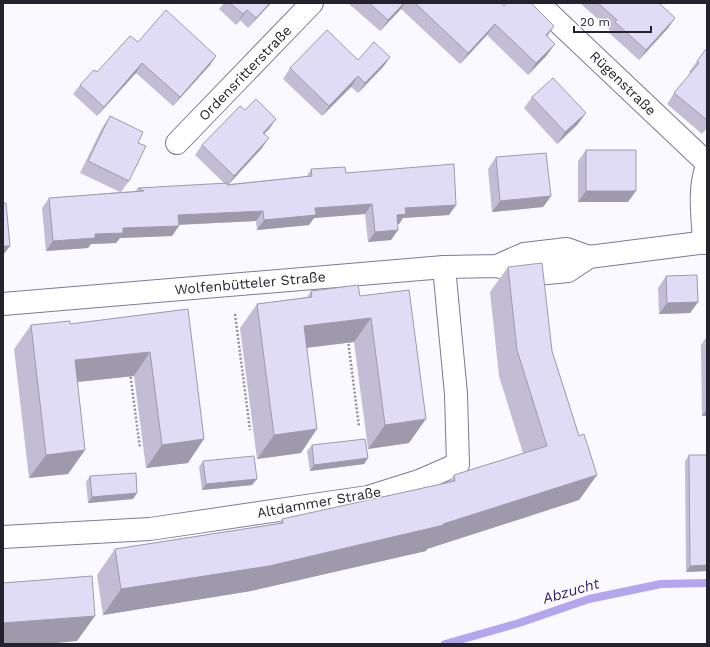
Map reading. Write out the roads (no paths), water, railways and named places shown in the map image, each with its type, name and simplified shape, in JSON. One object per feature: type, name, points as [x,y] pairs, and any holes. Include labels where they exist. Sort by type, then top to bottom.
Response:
[{"type":"street","name":"Ordensritterstraße","points":[[177,143],[312,3]]},
{"type":"street","name":"Rügenstraße","points":[[538,3],[707,164]]},
{"type":"street","points":[[705,243],[701,194],[703,176],[707,164]]},
{"type":"street","name":"Wolfenbütteler Straße","points":[[3,304],[444,267],[497,266],[524,254],[567,249],[589,256],[705,243]]},
{"type":"street","name":"Altdammer Straße","points":[[3,538],[150,529],[368,497],[419,481],[458,464],[456,394],[444,267]]},
{"type":"waterway","name":"Abzucht","points":[[445,644],[519,623],[589,599],[661,584],[707,583]]}]
